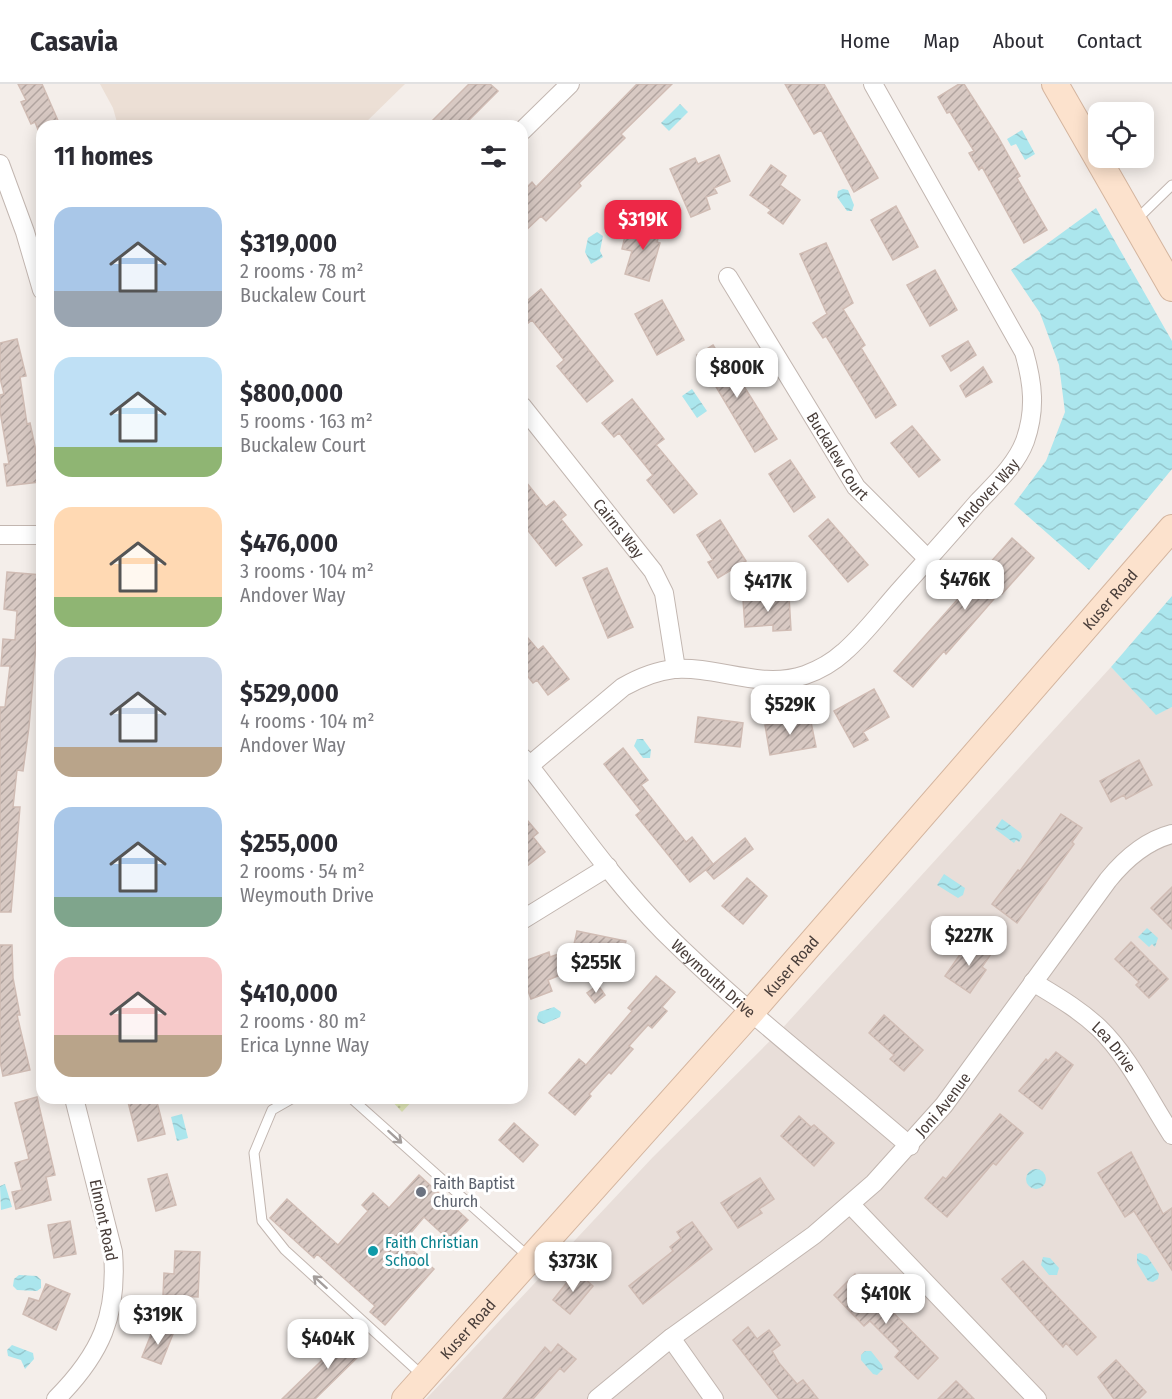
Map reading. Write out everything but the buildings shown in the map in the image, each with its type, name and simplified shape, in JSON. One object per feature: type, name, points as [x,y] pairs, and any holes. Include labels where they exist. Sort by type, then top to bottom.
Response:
[{"type":"street","points":[[528,125],[570,84]]},
{"type":"street","name":"Andover Way","points":[[528,759],[623,687],[641,677],[676,669],[698,670],[760,681],[784,680],[806,675],[827,664],[845,651],[928,559],[1013,463],[1024,443],[1033,401],[1031,376],[1018,338],[873,84]]},
{"type":"street","points":[[1055,84],[1172,288]]},
{"type":"street","points":[[0,164],[36,272]]},
{"type":"street","name":"Buckalew Court","points":[[728,277],[856,487],[928,559]]},
{"type":"street","name":"Cairns Way","points":[[528,414],[653,571],[664,592],[676,669]]},
{"type":"street","points":[[1163,543],[1172,510]]},
{"type":"street","name":"Kuser Road","points":[[414,1392],[1163,543],[1172,528]]},
{"type":"street","points":[[0,535],[36,535]]},
{"type":"street","name":"Weymouth Drive","points":[[528,764],[608,867],[664,932],[752,1011],[910,1146]]},
{"type":"street","name":"Joni Avenue","points":[[597,1399],[671,1338],[814,1235],[851,1205],[910,1146],[944,1105],[1123,862],[1140,849],[1172,834]]},
{"type":"street","points":[[528,916],[608,867]]},
{"type":"street","name":"Lea Drive","points":[[1034,982],[1099,1028],[1117,1049],[1172,1136]]},
{"type":"street","name":"Elmont Road","points":[[56,1399],[82,1371],[97,1349],[108,1322],[115,1276],[113,1252],[76,1104]]},
{"type":"street","points":[[851,1205],[1036,1399]]},
{"type":"street","points":[[671,1338],[714,1399]]},
{"type":"lane","points":[[1134,222],[1172,185]]},
{"type":"lane","points":[[282,1104],[272,1110],[254,1153],[262,1221],[285,1250],[414,1392]]},
{"type":"lane","points":[[358,1104],[530,1258]]},
{"type":"shaded area","points":[[100,84],[405,84],[368,120],[116,120],[113,108]]},
{"type":"shaded area","points":[[1111,667],[1156,714],[1172,707],[1172,1399],[426,1399],[653,1157],[778,1033]]},
{"type":"green space","points":[[395,1104],[409,1104],[402,1112]]},
{"type":"water","points":[[680,104],[688,112],[669,131],[661,123]]},
{"type":"water","points":[[1022,130],[1035,154],[1025,160],[1016,144],[1011,146],[1007,139]]},
{"type":"water","points":[[848,190],[854,205],[852,211],[847,211],[837,197],[838,191]]},
{"type":"water","points":[[1096,208],[1172,341],[1172,469],[1089,570],[1014,504],[1046,461],[1065,412],[1059,365],[1040,313],[1011,270]]},
{"type":"water","points":[[597,232],[603,236],[600,251],[603,257],[591,264],[585,252],[588,238]]},
{"type":"water","points":[[692,389],[707,411],[697,418],[682,396]]},
{"type":"water","points":[[1172,596],[1172,707],[1156,715],[1111,667]]},
{"type":"water","points":[[637,739],[643,739],[651,750],[650,758],[643,758],[634,746]]},
{"type":"water","points":[[1002,819],[1021,833],[1022,837],[1019,842],[1016,840],[1014,843],[995,829]]},
{"type":"water","points":[[944,874],[965,888],[963,895],[958,898],[937,885]]},
{"type":"water","points":[[1147,928],[1158,938],[1155,947],[1152,944],[1149,947],[1138,937]]},
{"type":"water","points":[[554,1007],[561,1012],[560,1017],[544,1024],[538,1022],[539,1012]]},
{"type":"water","points":[[182,1114],[188,1138],[177,1141],[171,1117]]},
{"type":"water","points":[[1036,1169],[1043,1172],[1046,1179],[1043,1186],[1036,1189],[1029,1186],[1026,1179],[1029,1172]]},
{"type":"water","points":[[5,1184],[12,1207],[1,1210],[0,1186]]},
{"type":"water","points":[[1137,1254],[1147,1256],[1159,1274],[1158,1279],[1153,1282],[1148,1281],[1137,1263]]},
{"type":"water","points":[[1043,1257],[1050,1258],[1059,1268],[1057,1275],[1049,1275],[1041,1265]]},
{"type":"water","points":[[19,1275],[37,1276],[41,1280],[41,1288],[37,1291],[17,1290],[13,1286],[14,1279]]},
{"type":"water","points":[[12,1345],[33,1353],[34,1359],[25,1369],[21,1360],[8,1356],[7,1350]]},
{"type":"water","points":[[865,1351],[871,1351],[882,1365],[883,1369],[877,1375],[873,1374],[861,1360],[861,1355]]},
{"type":"place","name":"Faith Baptist Church","points":[[421,1192]]},
{"type":"place","name":"Faith Christian School","points":[[373,1251]]}]
